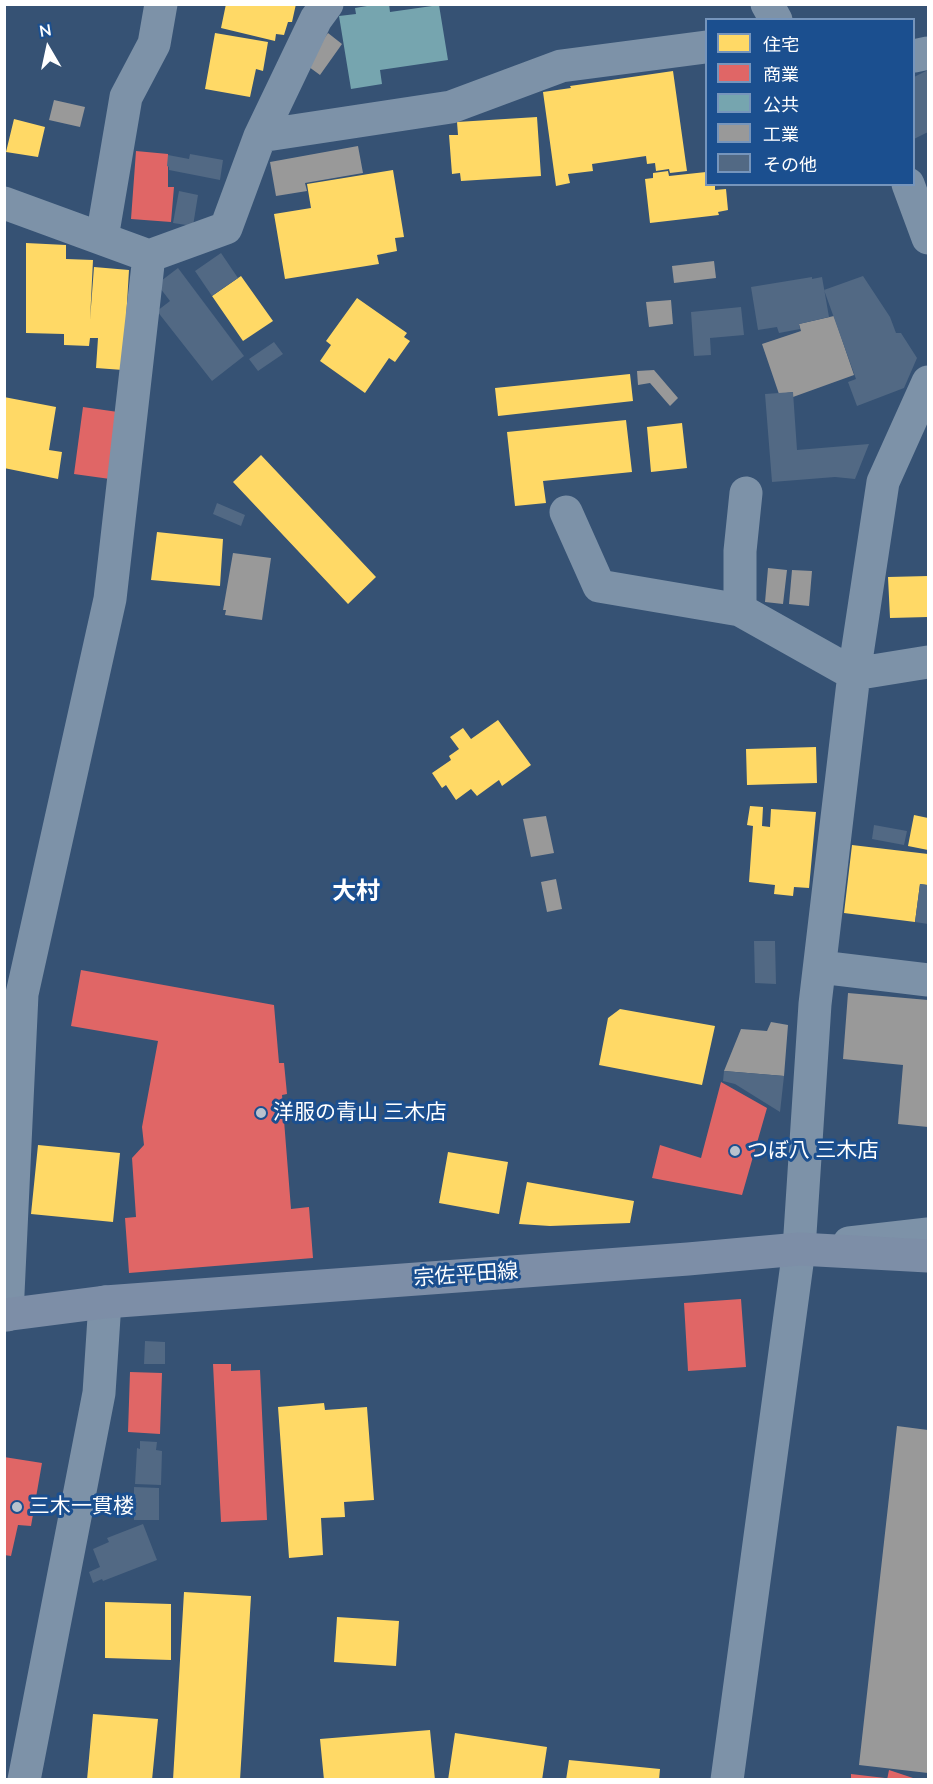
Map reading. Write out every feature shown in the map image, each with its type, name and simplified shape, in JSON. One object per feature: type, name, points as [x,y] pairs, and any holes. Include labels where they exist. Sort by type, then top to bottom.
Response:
[{"type":"main road","name":"宗佐平田線","points":[[6,1315],[105,1302],[799,1249],[928,1256]]},
{"type":"street","points":[[102,238],[126,97],[154,44],[161,4]]},
{"type":"street","points":[[4,203],[149,256],[226,228],[260,136],[316,19],[327,4]]},
{"type":"street","points":[[767,4],[775,18]]},
{"type":"street","points":[[260,136],[451,107],[561,66],[705,47]]},
{"type":"street","points":[[909,186],[928,238]]},
{"type":"street","points":[[6,1315],[22,994],[110,598],[149,256]]},
{"type":"street","points":[[727,1779],[799,1249],[815,1004],[854,674],[883,482],[928,382]]},
{"type":"street","points":[[740,610],[740,551],[746,493]]},
{"type":"street","points":[[566,512],[599,586],[740,610],[854,674],[928,662]]},
{"type":"street","points":[[820,967],[928,980]]},
{"type":"street","points":[[799,1249],[928,1234]]},
{"type":"street","points":[[24,1779],[99,1393],[105,1302]]},
{"type":"building: 住宅","points":[[226,4],[296,4],[292,22],[288,22],[284,35],[276,34],[275,41],[221,28]]},
{"type":"building: 住宅","points":[[215,33],[268,42],[263,71],[256,69],[250,97],[205,89]]},
{"type":"building: 住宅","points":[[673,71],[687,171],[670,173],[669,169],[656,171],[655,163],[647,164],[646,156],[592,164],[593,171],[568,174],[570,183],[556,186],[543,92]]},
{"type":"building: 住宅","points":[[537,117],[541,176],[461,181],[460,173],[452,174],[449,135],[458,135],[457,122]]},
{"type":"building: 住宅","points":[[14,119],[45,127],[38,157],[6,152]]},
{"type":"building: 住宅","points":[[393,170],[404,237],[395,238],[397,251],[377,255],[379,264],[285,279],[274,214],[311,208],[307,184]]},
{"type":"building: 住宅","points":[[668,171],[669,176],[705,172],[705,186],[715,186],[715,190],[726,189],[728,210],[718,212],[719,215],[650,223],[645,179],[653,178],[653,173]]},
{"type":"building: 住宅","points":[[26,243],[66,245],[66,259],[93,260],[90,320],[94,267],[129,270],[123,370],[96,368],[98,338],[90,338],[89,346],[64,345],[64,334],[26,333]]},
{"type":"building: 住宅","points":[[241,276],[273,321],[243,341],[212,296]]},
{"type":"building: 住宅","points":[[357,298],[407,333],[404,337],[410,341],[395,362],[389,358],[365,393],[320,361],[331,345],[326,341]]},
{"type":"building: 住宅","points":[[630,374],[633,401],[498,416],[495,388]]},
{"type":"building: 住宅","points":[[4,397],[56,407],[49,450],[62,452],[58,479],[4,468]]},
{"type":"building: 住宅","points":[[626,420],[632,472],[543,481],[546,503],[515,506],[507,432]]},
{"type":"building: 住宅","points":[[682,423],[687,468],[651,472],[647,427]]},
{"type":"building: 住宅","points":[[261,455],[376,577],[348,604],[233,482]]},
{"type":"building: 住宅","points":[[157,532],[223,539],[220,586],[151,580]]},
{"type":"building: 住宅","points":[[928,576],[928,617],[890,618],[888,577]]},
{"type":"building: 住宅","points":[[498,720],[531,765],[502,786],[499,780],[477,796],[471,789],[456,800],[446,785],[442,788],[432,773],[451,760],[449,756],[459,749],[450,737],[463,728],[471,739]]},
{"type":"building: 住宅","points":[[816,747],[817,783],[747,785],[746,749]]},
{"type":"building: 住宅","points":[[750,806],[763,807],[762,826],[770,827],[771,809],[816,812],[809,888],[794,887],[793,896],[774,894],[775,885],[749,882],[753,826],[747,825]]},
{"type":"building: 住宅","points":[[914,815],[928,818],[928,850],[908,846]]},
{"type":"building: 住宅","points":[[852,845],[928,854],[927,885],[920,884],[915,922],[844,913]]},
{"type":"building: 住宅","points":[[620,1009],[715,1026],[702,1085],[599,1065],[608,1018]]},
{"type":"building: 住宅","points":[[38,1145],[120,1153],[113,1222],[31,1214]]},
{"type":"building: 住宅","points":[[448,1152],[508,1162],[499,1214],[439,1203]]},
{"type":"building: 住宅","points":[[527,1182],[634,1201],[630,1223],[550,1226],[519,1224]]},
{"type":"building: 住宅","points":[[324,1403],[325,1410],[367,1407],[374,1500],[344,1502],[345,1517],[321,1518],[323,1555],[289,1558],[278,1407]]},
{"type":"building: 住宅","points":[[184,1592],[251,1596],[240,1780],[173,1780]]},
{"type":"building: 住宅","points":[[105,1602],[171,1604],[171,1660],[105,1658]]},
{"type":"building: 住宅","points":[[337,1617],[399,1621],[396,1666],[334,1662]]},
{"type":"building: 住宅","points":[[93,1714],[158,1719],[152,1780],[87,1780]]},
{"type":"building: 住宅","points":[[430,1730],[435,1780],[324,1780],[320,1739]]},
{"type":"building: 住宅","points":[[455,1733],[547,1747],[542,1780],[448,1780]]},
{"type":"building: 住宅","points":[[569,1760],[660,1769],[659,1780],[566,1780]]},
{"type":"building: 商業","points":[[136,151],[168,154],[168,187],[174,187],[171,222],[131,219]]},
{"type":"building: 商業","points":[[83,407],[118,412],[110,479],[74,474]]},
{"type":"building: 商業","points":[[81,970],[274,1005],[279,1063],[284,1063],[287,1094],[282,1095],[291,1209],[309,1207],[313,1258],[129,1273],[125,1218],[136,1217],[132,1158],[144,1145],[142,1127],[158,1041],[71,1026]]},
{"type":"building: 商業","points":[[721,1082],[767,1108],[742,1195],[652,1178],[660,1145],[701,1158]]},
{"type":"building: 商業","points":[[741,1299],[746,1367],[688,1371],[684,1303]]},
{"type":"building: 商業","points":[[213,1364],[231,1364],[231,1371],[260,1370],[267,1520],[221,1522]]},
{"type":"building: 商業","points":[[130,1372],[162,1373],[160,1434],[128,1432]]},
{"type":"building: 商業","points":[[4,1457],[42,1463],[31,1526],[18,1525],[11,1556],[4,1555]]},
{"type":"building: 商業","points":[[889,1770],[916,1779],[916,1780],[887,1780]]},
{"type":"building: 商業","points":[[851,1774],[885,1778],[885,1780],[851,1780]]},
{"type":"building: 公共","points":[[389,4],[390,12],[439,5],[448,60],[380,70],[382,84],[351,89],[339,16],[356,14],[355,8]]},
{"type":"building: 工業","points":[[328,33],[342,44],[320,75],[305,64]]},
{"type":"building: 工業","points":[[54,100],[85,107],[80,127],[49,120]]},
{"type":"building: 工業","points":[[358,146],[363,173],[305,183],[307,191],[276,196],[270,162]]},
{"type":"building: 工業","points":[[714,261],[716,278],[674,283],[672,266]]},
{"type":"building: 工業","points":[[671,300],[673,324],[649,327],[646,302]]},
{"type":"building: 工業","points":[[834,316],[854,375],[793,397],[793,392],[779,394],[762,344],[801,331],[799,324]]},
{"type":"building: 工業","points":[[654,370],[678,398],[670,406],[650,383],[638,385],[637,371]]},
{"type":"building: 工業","points":[[233,553],[271,558],[262,620],[225,615],[226,610],[223,610]]},
{"type":"building: 工業","points":[[768,568],[787,570],[783,604],[765,602]]},
{"type":"building: 工業","points":[[792,570],[812,571],[809,606],[789,604]]},
{"type":"building: 工業","points":[[546,816],[554,853],[531,857],[523,819]]},
{"type":"building: 工業","points":[[556,879],[562,909],[547,912],[541,882]]},
{"type":"building: 工業","points":[[848,993],[928,1000],[928,1127],[898,1124],[903,1065],[843,1059]]},
{"type":"building: 工業","points":[[771,1022],[788,1025],[784,1076],[724,1071],[741,1029],[767,1031]]},
{"type":"building: 工業","points":[[897,1426],[928,1430],[928,1773],[859,1765]]},
{"type":"building: その他","points":[[928,70],[928,132],[915,138],[915,76]]},
{"type":"building: その他","points":[[190,154],[223,160],[220,180],[169,170],[168,155],[189,159]]},
{"type":"building: その他","points":[[179,191],[198,195],[193,226],[173,223]]},
{"type":"building: その他","points":[[221,253],[238,278],[212,296],[195,271]]},
{"type":"building: その他","points":[[178,268],[244,356],[212,381],[157,311],[170,301],[157,284]]},
{"type":"building: その他","points":[[863,276],[890,317],[896,333],[901,333],[917,358],[904,388],[857,406],[848,382],[856,379],[824,290]]},
{"type":"building: その他","points":[[812,277],[812,279],[822,277],[829,317],[799,324],[800,329],[779,333],[777,327],[758,330],[751,287]]},
{"type":"building: その他","points":[[741,307],[744,335],[710,338],[711,355],[694,356],[691,312]]},
{"type":"building: その他","points":[[274,342],[283,354],[258,371],[249,359]]},
{"type":"building: その他","points":[[793,392],[797,450],[869,444],[855,479],[835,477],[772,482],[765,394]]},
{"type":"building: その他","points":[[217,503],[245,515],[241,526],[213,514]]},
{"type":"building: その他","points":[[874,825],[907,831],[904,845],[872,839]]},
{"type":"building: その他","points":[[920,884],[928,885],[928,924],[915,922]]},
{"type":"building: その他","points":[[754,941],[775,941],[776,984],[755,983]]},
{"type":"building: その他","points":[[724,1071],[784,1076],[780,1112],[735,1084],[723,1081]]},
{"type":"building: その他","points":[[145,1341],[165,1342],[165,1364],[144,1364]]},
{"type":"building: その他","points":[[140,1441],[157,1442],[156,1450],[162,1451],[161,1485],[135,1484],[137,1448],[140,1449]]},
{"type":"building: その他","points":[[134,1487],[159,1488],[159,1520],[134,1520]]},
{"type":"building: その他","points":[[143,1524],[157,1560],[93,1583],[89,1572],[100,1567],[93,1549],[109,1542],[107,1538]]},
{"type":"place","name":"洋服の青山 三木店","points":[[261,1113]]},
{"type":"place","name":"つぼ八 三木店","points":[[735,1151]]},
{"type":"place","name":"三木一貫楼","points":[[17,1507]]},
{"type":"district","name":"大村","points":[[356,892]]}]
